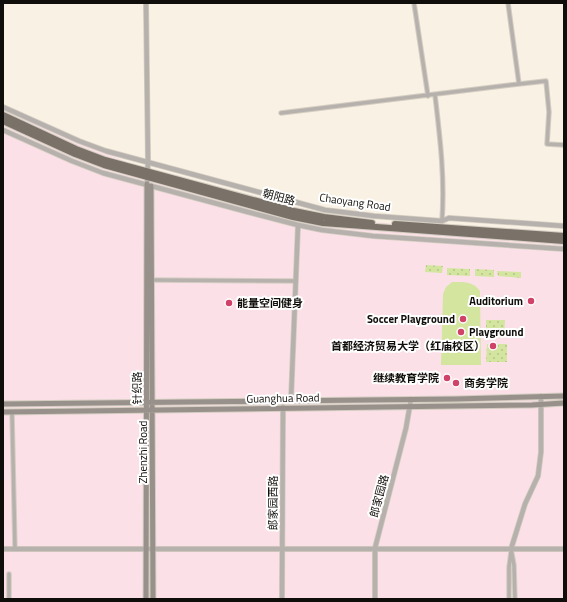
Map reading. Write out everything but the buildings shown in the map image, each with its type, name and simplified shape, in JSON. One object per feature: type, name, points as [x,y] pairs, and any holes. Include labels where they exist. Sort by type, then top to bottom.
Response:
[{"type":"highway","name":"朝阳路","points":[[3,115],[76,149],[105,160],[149,175],[294,217],[323,223],[564,242]]},
{"type":"highway","points":[[3,121],[75,154],[104,165],[149,175]]},
{"type":"highway","name":"朝阳路","points":[[323,223],[374,223],[564,236]]},
{"type":"main road","name":"Zhenzhi Road","points":[[149,185],[149,280],[153,403],[153,599]]},
{"type":"main road","name":"针织路","points":[[146,599],[146,403],[149,280]]},
{"type":"main road","name":"Guanghua Road","points":[[3,404],[412,400],[564,396]]},
{"type":"main road","name":"Guanghua Road","points":[[3,412],[564,403]]},
{"type":"street","points":[[146,3],[149,185]]},
{"type":"street","points":[[414,3],[428,96]]},
{"type":"street","points":[[508,3],[519,84]]},
{"type":"street","points":[[281,113],[546,81],[549,112],[547,144],[564,145]]},
{"type":"street","points":[[435,94],[443,164],[444,183],[442,221]]},
{"type":"street","points":[[3,107],[79,141],[106,151],[148,162]]},
{"type":"street","points":[[3,130],[72,161],[103,173],[298,225],[323,223],[373,236],[564,249]]},
{"type":"street","name":"Chaoyang Road","points":[[148,162],[325,210],[374,216],[442,221],[449,218],[564,226]]},
{"type":"street","points":[[323,223],[325,210]]},
{"type":"street","points":[[291,400],[298,225]]},
{"type":"street","points":[[149,280],[296,281]]},
{"type":"street","points":[[509,599],[509,567],[511,549],[526,504],[538,476],[541,452],[541,396]]},
{"type":"street","name":"郎家园路","points":[[375,599],[375,548],[412,400]]},
{"type":"street","name":"郎家园西路","points":[[282,599],[283,407]]},
{"type":"street","points":[[12,412],[15,549]]},
{"type":"street","points":[[3,549],[564,549]]},
{"type":"street","points":[[511,549],[514,565],[515,599]]},
{"type":"street","points":[[9,599],[10,574]]},
{"type":"shaded area","points":[[3,109],[148,171],[301,215],[564,240],[564,599],[3,599]]},
{"type":"green space","points":[[426,265],[443,266],[442,273],[425,272]]},
{"type":"green space","points":[[447,268],[470,269],[470,276],[447,275]]},
{"type":"green space","points":[[475,269],[494,270],[494,277],[475,276]]},
{"type":"green space","points":[[497,271],[521,272],[521,278],[498,276]]},
{"type":"green space","name":"Playground","points":[[452,282],[464,282],[471,284],[480,291],[481,365],[441,365],[443,294],[446,287]]},
{"type":"green space","points":[[486,320],[505,320],[504,338],[486,337]]},
{"type":"green space","points":[[487,344],[507,344],[507,362],[486,362]]},
{"type":"place","name":"Auditorium","points":[[531,301]]},
{"type":"place","name":"能量空间健身","points":[[229,303]]},
{"type":"place","name":"Soccer Playground","points":[[463,319]]},
{"type":"place","name":"Playground","points":[[461,332]]},
{"type":"place","name":"首都经济贸易大学（红庙校区）","points":[[493,346]]},
{"type":"place","name":"继续教育学院","points":[[447,378]]},
{"type":"place","name":"商务学院","points":[[456,383]]}]
